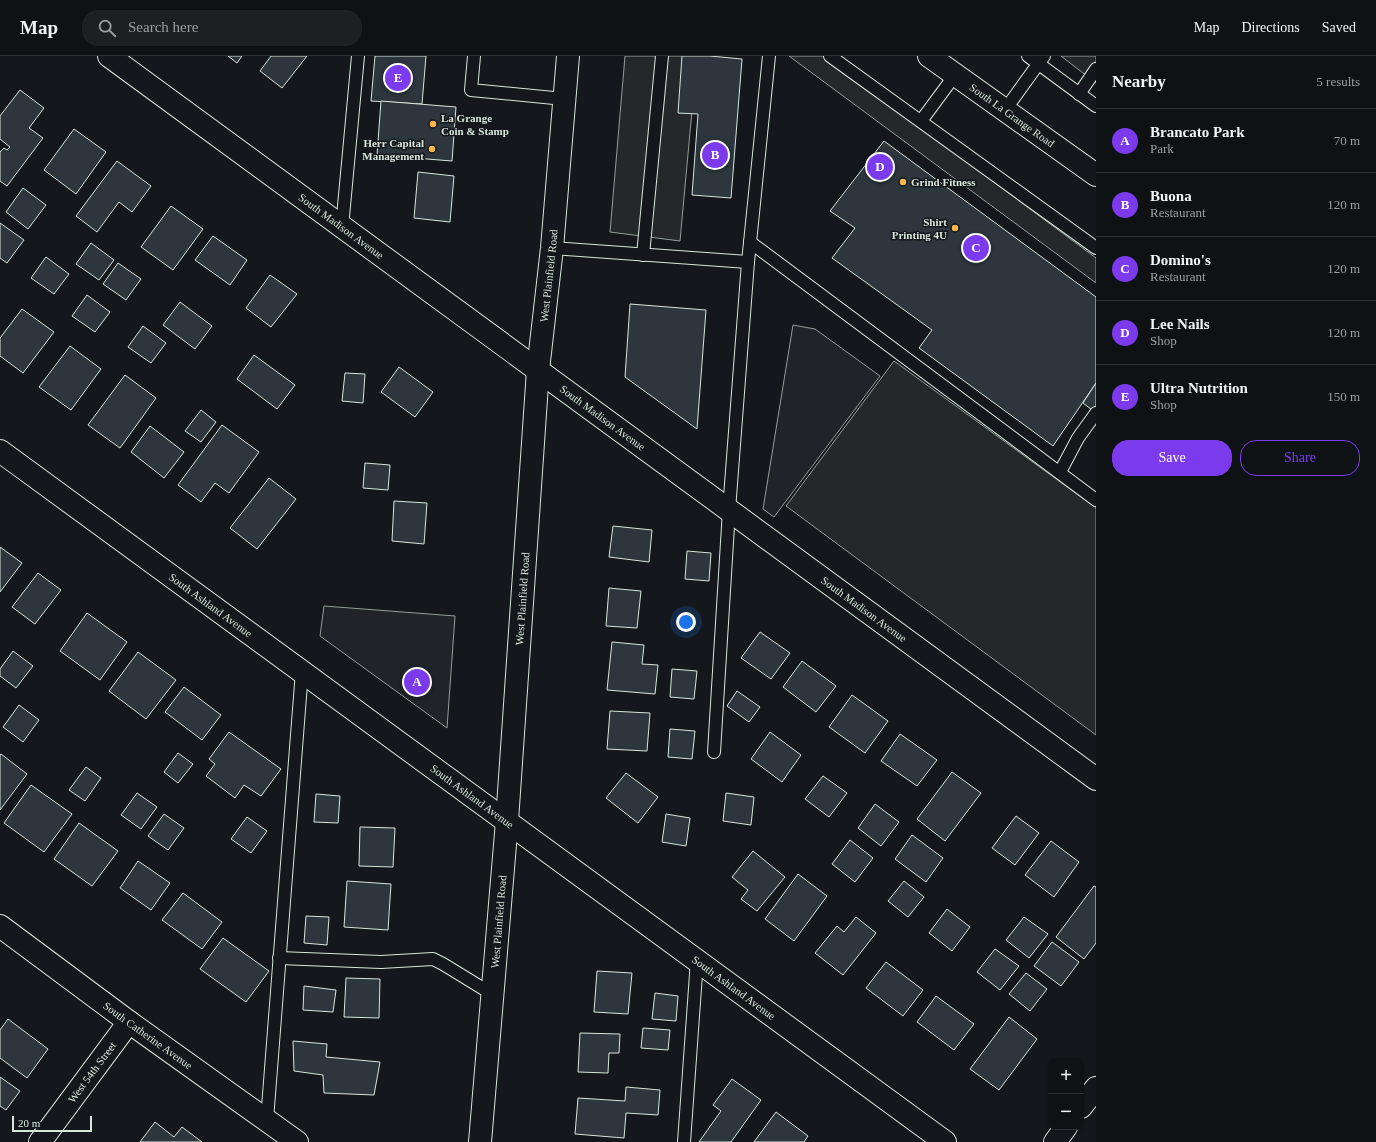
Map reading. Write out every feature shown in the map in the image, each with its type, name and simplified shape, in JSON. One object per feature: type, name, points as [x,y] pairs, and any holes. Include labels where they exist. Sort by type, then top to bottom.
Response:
[{"type":"street","name":"South Madison Avenue","points":[[109,56],[1096,779]]},
{"type":"street","name":"West Plainfield Road","points":[[480,1142],[507,821],[538,370],[552,248],[568,56]]},
{"type":"street","name":"South La Grange Road","points":[[929,56],[1096,175]]},
{"type":"street","name":"South Ashland Avenue","points":[[0,451],[945,1142]]},
{"type":"street","name":"South Catherine Avenue","points":[[0,926],[129,1022],[297,1142]]},
{"type":"street","name":"West 54th Street","points":[[40,1142],[129,1022]]},
{"type":"street","points":[[1084,1103],[1096,1088]]},
{"type":"street","points":[[1055,1142],[1064,1130]]},
{"type":"lane","points":[[342,227],[358,56]]},
{"type":"lane","points":[[474,56],[470,90],[564,99]]},
{"type":"lane","points":[[643,255],[662,56]]},
{"type":"lane","points":[[714,752],[729,510],[748,262],[769,56]]},
{"type":"lane","points":[[830,56],[1096,248]]},
{"type":"lane","points":[[1028,56],[1041,60],[1079,94],[1096,106]]},
{"type":"lane","points":[[1005,110],[1041,60]]},
{"type":"lane","points":[[1079,94],[1096,69]]},
{"type":"lane","points":[[921,121],[955,75]]},
{"type":"lane","points":[[750,242],[1096,500]]},
{"type":"lane","points":[[552,248],[748,262]]},
{"type":"lane","points":[[1060,472],[1078,438],[1096,413]]},
{"type":"lane","points":[[268,1120],[279,958],[302,671]]},
{"type":"lane","points":[[279,958],[381,962],[433,959],[492,994]]},
{"type":"lane","points":[[684,1142],[697,960]]},
{"type":"shaded area","points":[[625,56],[697,56],[680,241],[610,232]]},
{"type":"shaded area","points":[[789,56],[824,56],[1096,258],[1096,283]]},
{"type":"shaded area","points":[[1061,56],[1096,56],[1096,83]]},
{"type":"shaded area","points":[[793,325],[815,329],[880,376],[774,517],[763,509]]},
{"type":"shaded area","points":[[894,361],[1096,508],[1096,735],[786,506]]},
{"type":"shaded area","points":[[324,606],[455,616],[447,728],[320,636]]},
{"type":"building","points":[[228,56],[242,56],[237,63]]},
{"type":"building","points":[[271,56],[307,56],[282,88],[260,71]]},
{"type":"building","points":[[375,56],[426,56],[422,104],[371,101]]},
{"type":"building","points":[[682,56],[710,56],[742,59],[731,198],[692,195],[698,114],[678,113]]},
{"type":"building","points":[[20,90],[44,108],[29,128],[43,138],[7,186],[0,181],[0,152],[4,148],[7,150],[10,147],[0,139],[0,116]]},
{"type":"building","points":[[381,101],[456,107],[452,161],[377,155]]},
{"type":"building","points":[[74,129],[106,152],[76,194],[44,170]]},
{"type":"building","points":[[884,141],[1096,297],[1096,383],[1053,446],[919,348],[932,330],[832,258],[855,228],[830,211]]},
{"type":"building","points":[[117,161],[151,186],[132,212],[119,202],[97,232],[76,216]]},
{"type":"building","points":[[418,172],[454,176],[450,222],[414,218]]},
{"type":"building","points":[[23,188],[46,205],[28,229],[6,212]]},
{"type":"building","points":[[171,206],[203,229],[173,270],[141,247]]},
{"type":"building","points":[[0,223],[24,240],[7,263],[0,258]]},
{"type":"building","points":[[213,236],[247,260],[230,285],[195,260]]},
{"type":"building","points":[[91,243],[114,260],[99,280],[76,264]]},
{"type":"building","points":[[46,257],[69,274],[54,294],[31,278]]},
{"type":"building","points":[[118,263],[141,279],[126,300],[103,284]]},
{"type":"building","points":[[270,275],[297,294],[271,327],[246,308]]},
{"type":"building","points":[[87,295],[110,312],[95,332],[72,316]]},
{"type":"building","points":[[180,302],[212,326],[195,349],[163,325]]},
{"type":"building","points":[[630,304],[706,310],[697,429],[625,377]]},
{"type":"building","points":[[22,309],[54,332],[23,373],[0,356],[0,338]]},
{"type":"building","points":[[143,326],[166,343],[151,363],[128,347]]},
{"type":"building","points":[[70,346],[101,369],[71,410],[39,387]]},
{"type":"building","points":[[254,355],[295,385],[277,409],[237,379]]},
{"type":"building","points":[[399,367],[433,392],[415,417],[381,392]]},
{"type":"building","points":[[345,373],[365,374],[363,403],[342,401]]},
{"type":"building","points":[[125,375],[156,398],[120,448],[88,425]]},
{"type":"building","points":[[1096,383],[1096,413],[1083,403]]},
{"type":"building","points":[[201,410],[216,422],[201,442],[185,431]]},
{"type":"building","points":[[222,425],[259,452],[229,493],[215,483],[201,502],[178,485]]},
{"type":"building","points":[[150,426],[184,452],[164,478],[131,452]]},
{"type":"building","points":[[365,463],[390,465],[388,490],[363,488]]},
{"type":"building","points":[[269,478],[296,499],[257,549],[230,528]]},
{"type":"building","points":[[394,501],[427,503],[424,544],[392,541]]},
{"type":"building","points":[[613,526],[652,530],[649,562],[609,557]]},
{"type":"building","points":[[0,547],[22,563],[0,592]]},
{"type":"building","points":[[687,551],[711,553],[709,581],[685,579]]},
{"type":"building","points":[[38,573],[61,590],[35,624],[12,607]]},
{"type":"building","points":[[609,588],[641,591],[637,628],[606,626]]},
{"type":"building","points":[[87,613],[127,642],[100,680],[60,651]]},
{"type":"building","points":[[760,632],[790,653],[771,679],[741,658]]},
{"type":"building","points":[[612,642],[644,645],[642,664],[658,665],[655,694],[607,690]]},
{"type":"building","points":[[13,651],[33,666],[16,688],[0,676],[0,669]]},
{"type":"building","points":[[138,652],[176,680],[146,719],[109,691]]},
{"type":"building","points":[[802,661],[836,686],[816,712],[783,687]]},
{"type":"building","points":[[672,669],[697,671],[694,699],[670,697]]},
{"type":"building","points":[[184,687],[221,715],[202,740],[165,712]]},
{"type":"building","points":[[737,691],[760,707],[749,722],[727,706]]},
{"type":"building","points":[[852,695],[888,721],[865,753],[829,727]]},
{"type":"building","points":[[19,705],[39,720],[23,742],[3,727]]},
{"type":"building","points":[[610,711],[650,713],[647,751],[607,749]]},
{"type":"building","points":[[670,729],[695,731],[692,759],[668,757]]},
{"type":"building","points":[[229,732],[281,769],[261,796],[244,785],[235,798],[206,776],[215,764],[209,759]]},
{"type":"building","points":[[770,732],[801,755],[782,782],[751,759]]},
{"type":"building","points":[[900,734],[937,760],[917,786],[881,761]]},
{"type":"building","points":[[178,753],[193,764],[178,783],[164,772]]},
{"type":"building","points":[[1,754],[27,774],[0,810],[0,755]]},
{"type":"building","points":[[86,767],[101,778],[85,801],[69,790]]},
{"type":"building","points":[[952,772],[981,793],[945,841],[917,819]]},
{"type":"building","points":[[626,773],[658,797],[638,823],[606,798]]},
{"type":"building","points":[[823,776],[847,793],[829,817],[805,799]]},
{"type":"building","points":[[31,785],[72,814],[44,852],[4,823]]},
{"type":"building","points":[[137,793],[157,807],[141,829],[121,815]]},
{"type":"building","points":[[726,793],[754,797],[751,825],[723,821]]},
{"type":"building","points":[[316,794],[340,796],[338,823],[314,822]]},
{"type":"building","points":[[875,804],[899,822],[881,846],[858,828]]},
{"type":"building","points":[[164,814],[184,828],[168,850],[148,836]]},
{"type":"building","points":[[666,814],[690,818],[686,846],[662,842]]},
{"type":"building","points":[[1016,816],[1039,833],[1015,865],[992,848]]},
{"type":"building","points":[[247,817],[267,831],[251,853],[231,839]]},
{"type":"building","points":[[79,823],[118,851],[92,886],[54,859]]},
{"type":"building","points":[[360,827],[395,828],[393,867],[359,866]]},
{"type":"building","points":[[912,835],[943,858],[926,882],[895,859]]},
{"type":"building","points":[[850,840],[873,858],[855,882],[832,864]]},
{"type":"building","points":[[1051,841],[1079,862],[1054,897],[1025,875]]},
{"type":"building","points":[[753,851],[785,877],[757,911],[741,899],[748,890],[732,877]]},
{"type":"building","points":[[138,861],[170,883],[151,910],[120,888]]},
{"type":"building","points":[[798,874],[827,896],[794,941],[765,919]]},
{"type":"building","points":[[347,881],[391,884],[388,930],[344,927]]},
{"type":"building","points":[[904,881],[924,897],[908,917],[888,901]]},
{"type":"building","points":[[1094,886],[1096,887],[1096,943],[1084,959],[1056,937]]},
{"type":"building","points":[[183,893],[222,922],[202,949],[162,920]]},
{"type":"building","points":[[947,909],[970,927],[952,951],[929,933]]},
{"type":"building","points":[[306,916],[329,917],[327,945],[304,943]]},
{"type":"building","points":[[856,917],[876,933],[843,975],[815,953],[837,926],[844,932]]},
{"type":"building","points":[[1024,917],[1048,934],[1029,958],[1006,940]]},
{"type":"building","points":[[223,938],[269,971],[246,1002],[200,969]]},
{"type":"building","points":[[1052,942],[1079,962],[1061,986],[1034,966]]},
{"type":"building","points":[[995,949],[1019,966],[1000,990],[977,972]]},
{"type":"building","points":[[886,962],[923,990],[903,1016],[866,988]]},
{"type":"building","points":[[597,971],[632,973],[628,1014],[594,1012]]},
{"type":"building","points":[[1026,973],[1047,989],[1030,1011],[1009,994]]},
{"type":"building","points":[[346,978],[380,979],[379,1018],[344,1017]]},
{"type":"building","points":[[304,986],[336,990],[333,1012],[303,1010]]},
{"type":"building","points":[[655,993],[678,996],[676,1021],[652,1019]]},
{"type":"building","points":[[936,996],[974,1024],[954,1050],[917,1022]]},
{"type":"building","points":[[1009,1017],[1037,1039],[999,1090],[970,1069]]},
{"type":"building","points":[[8,1019],[48,1049],[27,1078],[0,1058],[0,1030]]},
{"type":"building","points":[[643,1028],[670,1030],[668,1050],[641,1048]]},
{"type":"building","points":[[580,1033],[620,1034],[619,1053],[609,1053],[608,1073],[578,1072]]},
{"type":"building","points":[[293,1041],[327,1044],[326,1057],[380,1062],[374,1095],[324,1093],[323,1075],[294,1071]]},
{"type":"building","points":[[0,1077],[20,1091],[6,1110],[0,1106]]},
{"type":"building","points":[[732,1079],[761,1100],[731,1142],[699,1142],[721,1111],[713,1105]]},
{"type":"building","points":[[626,1087],[660,1090],[658,1115],[626,1113],[624,1138],[575,1134],[578,1098],[625,1101]]},
{"type":"building","points":[[776,1112],[808,1136],[804,1142],[754,1142]]},
{"type":"building","points":[[155,1122],[174,1137],[182,1127],[202,1142],[140,1142]]},
{"type":"place","name":"Ultra Nutrition","points":[[398,78]]},
{"type":"place","name":"La Grange Coin & Stamp","points":[[433,124]]},
{"type":"place","name":"Herr Capital Management","points":[[432,149]]},
{"type":"place","name":"Buona","points":[[715,155]]},
{"type":"place","name":"Lee Nails","points":[[880,167]]},
{"type":"place","name":"Grind Fitness","points":[[903,182]]},
{"type":"place","name":"Shirt Printing 4U","points":[[955,228]]},
{"type":"place","name":"Domino's","points":[[976,248]]},
{"type":"place","name":"Brancato Park","points":[[417,682]]}]
